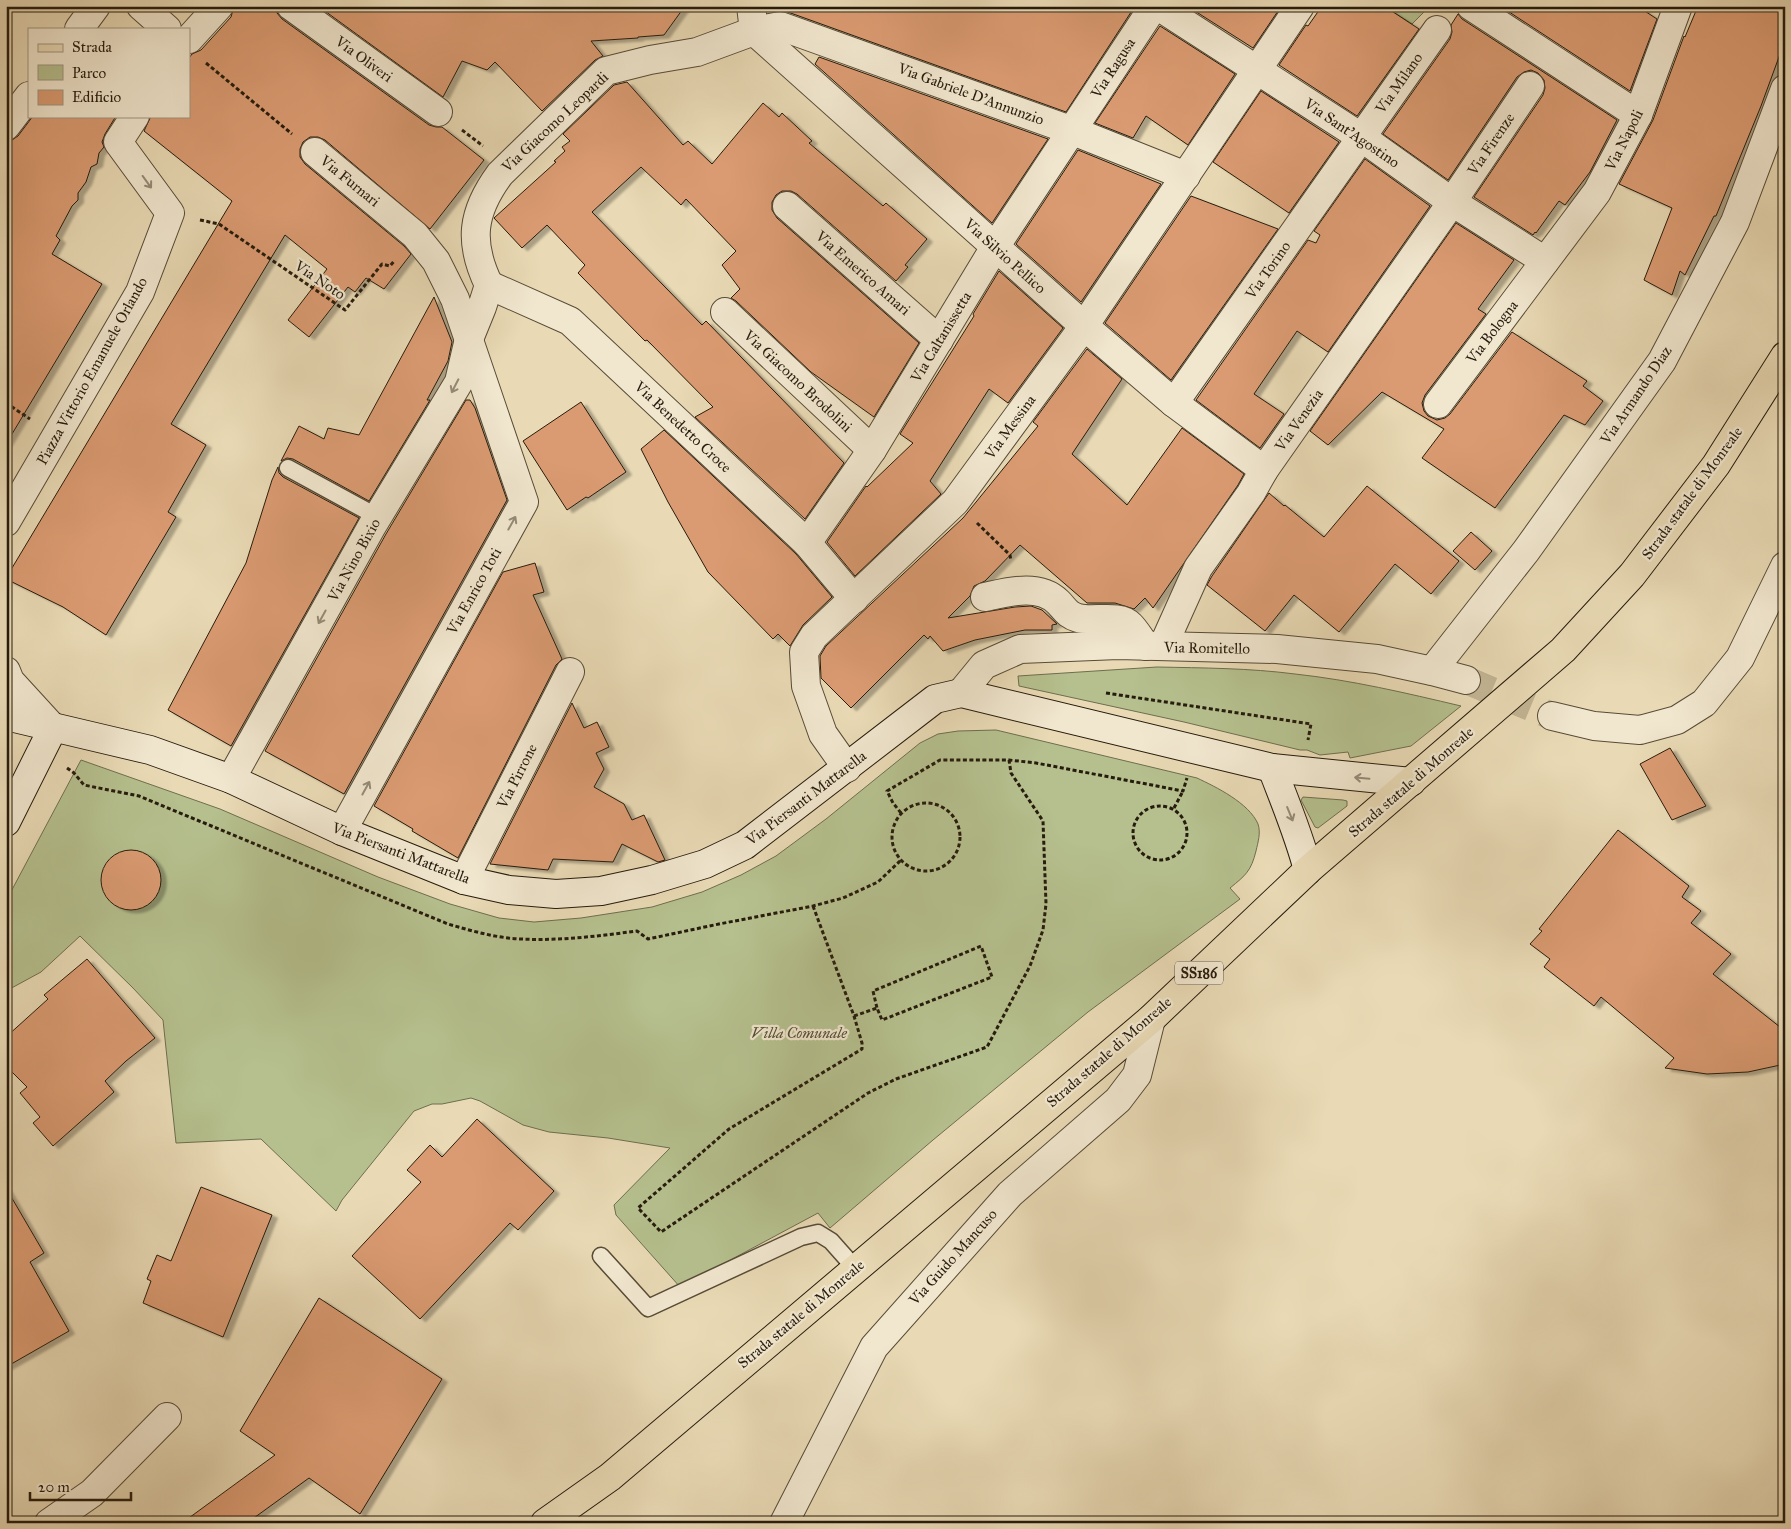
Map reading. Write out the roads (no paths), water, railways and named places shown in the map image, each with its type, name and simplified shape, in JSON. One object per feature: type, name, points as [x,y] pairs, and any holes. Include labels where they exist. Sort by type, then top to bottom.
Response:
[{"type":"main road","name":"Strada statale di Monreale","points":[[544,1523],[610,1477],[1151,1019],[1308,870],[1563,650],[1632,576],[1716,465],[1785,356]]},
{"type":"street","points":[[80,28],[96,6]]},
{"type":"street","points":[[141,6],[166,28]]},
{"type":"street","points":[[194,49],[219,6]]},
{"type":"street","name":"Via Oliveri","points":[[290,6],[438,112]]},
{"type":"street","name":"Via Ragusa","points":[[1073,131],[1154,6]]},
{"type":"street","name":"Via Sant'Agostino","points":[[1158,6],[1361,137],[1452,202],[1545,261]]},
{"type":"street","name":"Via Messina","points":[[847,768],[823,734],[806,686],[804,652],[814,636],[955,502],[1084,326],[1258,71],[1300,6]]},
{"type":"street","points":[[1471,6],[1638,115]]},
{"type":"street","name":"Via Napoli","points":[[1545,261],[1597,192],[1638,115],[1678,6]]},
{"type":"street","name":"Via Gabriele D'Annunzio","points":[[752,18],[780,26],[1073,131],[1186,176]]},
{"type":"street","name":"Via Giacomo Leopardi","points":[[489,285],[480,266],[476,245],[476,224],[481,206],[489,189],[500,174],[606,71],[650,60],[697,52],[752,18]]},
{"type":"street","name":"Via Silvio Pellico","points":[[752,18],[995,247],[1084,326],[1174,403],[1264,470]]},
{"type":"street","name":"Via Milano","points":[[1361,137],[1437,30]]},
{"type":"street","name":"Via Firenze","points":[[1452,202],[1530,86]]},
{"type":"street","name":"Via Armando Diaz","points":[[1432,670],[1526,551],[1662,361],[1735,222],[1785,89]]},
{"type":"street","points":[[6,126],[28,97]]},
{"type":"street","name":"Piazza Vittorio Emanuele Orlando","points":[[6,522],[140,292],[170,213],[118,142],[134,118]]},
{"type":"street","name":"Via Caltanissetta","points":[[807,542],[872,450],[995,247],[1073,131]]},
{"type":"street","name":"Via Torino","points":[[1174,403],[1361,137]]},
{"type":"street","name":"Via Furnari","points":[[315,152],[415,235],[436,261],[455,299],[469,339]]},
{"type":"street","name":"Via Venezia","points":[[1154,646],[1198,568],[1252,493],[1264,470],[1452,202]]},
{"type":"street","name":"Via Emerico Amari","points":[[786,206],[939,340]]},
{"type":"street","name":"Via Bologna","points":[[1438,404],[1545,261]]},
{"type":"street","name":"Via Nino Bixio","points":[[231,780],[378,517],[459,382],[469,339],[489,285]]},
{"type":"street","name":"Via Benedetto Croce","points":[[489,285],[570,321],[807,542],[854,599]]},
{"type":"street","name":"Via Giacomo Brodolini","points":[[725,312],[872,450]]},
{"type":"street","name":"Via Enrico Toti","points":[[342,831],[524,502],[469,339]]},
{"type":"street","points":[[1552,716],[1594,726],[1640,730],[1677,720],[1691,712],[1704,703],[1740,658],[1785,566]]},
{"type":"street","points":[[985,597],[1017,591],[1040,591],[1058,601],[1066,614],[1080,618],[1122,620],[1130,624],[1154,646]]},
{"type":"street","name":"Via Romitello","points":[[961,693],[984,666],[1020,649],[1118,645],[1277,649],[1377,659],[1432,670],[1466,680]]},
{"type":"street","points":[[6,671],[10,681],[66,731],[6,822]]},
{"type":"street","name":"Via Pirrone","points":[[464,880],[570,672]]},
{"type":"street","name":"Via Piersanti Mattarella","points":[[6,716],[150,750],[231,780],[342,831],[464,880],[509,890],[556,894],[601,891],[652,880],[705,864],[745,845],[935,699],[961,693],[1272,768],[1411,782]]},
{"type":"street","points":[[1272,768],[1297,831],[1308,870]]},
{"type":"street","name":"Via Guido Mancuso","points":[[784,1523],[874,1347],[1010,1194],[1118,1100],[1138,1075],[1151,1019]]},
{"type":"street","points":[[48,1523],[92,1493],[167,1417]]},
{"type":"lane","points":[[288,468],[378,517]]},
{"type":"lane","points":[[601,1256],[648,1308],[801,1237],[818,1233],[831,1241],[855,1268]]},
{"type":"tunnel","points":[[1466,680],[1552,716]]},
{"type":"park label","name":"Villa Comunale","points":[[799,1033]]}]
